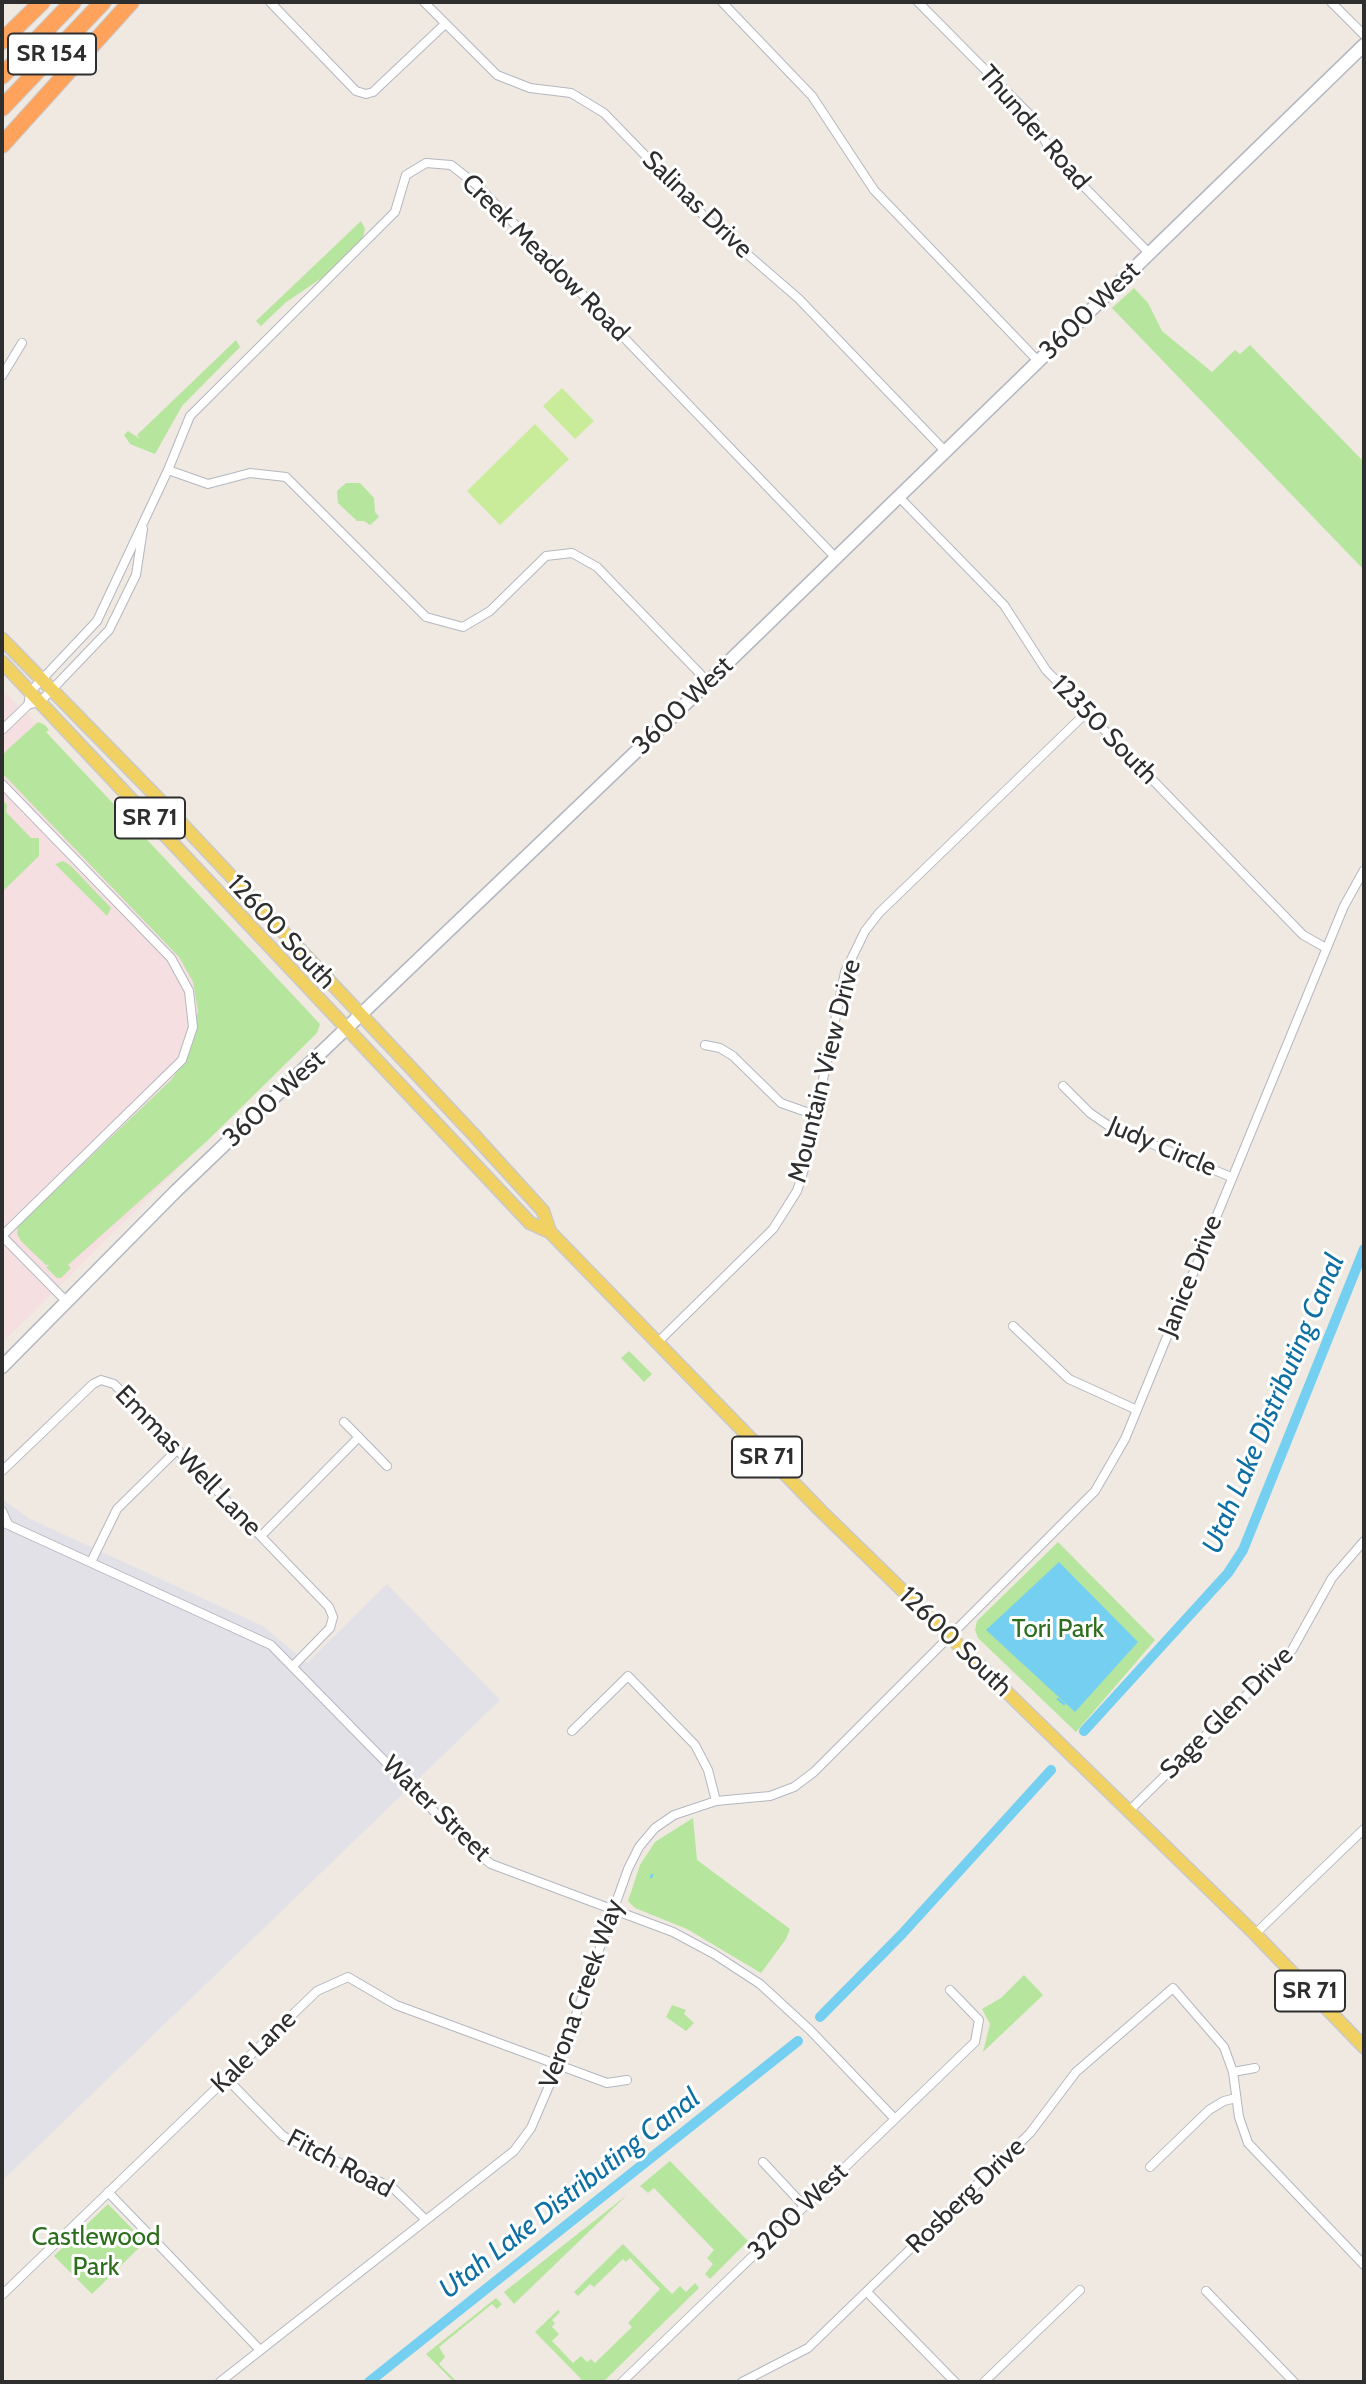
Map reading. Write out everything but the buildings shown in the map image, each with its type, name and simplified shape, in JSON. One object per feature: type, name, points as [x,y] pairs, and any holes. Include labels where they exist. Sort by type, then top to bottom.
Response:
[{"type":"highway","points":[[2,41],[41,2]]},
{"type":"highway","name":"SR 154","points":[[2,76],[73,2]]},
{"type":"highway","name":"SR 154","points":[[2,108],[103,2]]},
{"type":"highway","points":[[2,145],[131,2]]},
{"type":"main road","name":"3600 West","points":[[2,1367],[66,1301],[1364,45]]},
{"type":"main road","name":"12600 South","points":[[2,639],[53,689],[543,1211],[550,1232]]},
{"type":"main road","name":"12600 South","points":[[2,662],[31,691],[34,703],[348,1028],[530,1223],[550,1232],[656,1344],[949,1636],[1255,1934],[1364,2047]]},
{"type":"street","points":[[270,2],[356,91],[366,94],[373,92],[445,24]]},
{"type":"street","name":"Salinas Drive","points":[[424,2],[497,75],[530,88],[571,93],[604,113],[709,221],[799,299],[945,451]]},
{"type":"street","points":[[722,2],[812,96],[874,190],[1038,361]]},
{"type":"street","name":"Thunder Road","points":[[918,2],[1030,115],[1054,156],[1150,254]]},
{"type":"street","points":[[1331,2],[1364,35]]},
{"type":"street","name":"Creek Meadow Road","points":[[31,691],[97,621],[168,470],[190,416],[395,212],[406,175],[426,163],[451,165],[479,187],[836,558]]},
{"type":"street","points":[[2,376],[22,343]]},
{"type":"street","points":[[168,470],[208,484],[250,473],[286,477],[426,617],[463,627],[490,611],[546,556],[572,553],[597,566],[708,682]]},
{"type":"street","name":"12350 South","points":[[899,497],[1004,605],[1037,660],[1303,935],[1326,948]]},
{"type":"street","name":"Creek Meadow Road","points":[[2,730],[53,689],[109,630],[136,575],[143,525]]},
{"type":"street","name":"Mountain View Drive","points":[[656,1344],[782,1217],[802,1178],[845,972],[865,931],[879,913],[1087,712]]},
{"type":"street","points":[[2,784],[171,958],[189,991],[193,1027],[182,1060],[2,1236],[66,1301]]},
{"type":"street","name":"Janice Drive","points":[[949,1636],[1085,1503],[1111,1466],[1137,1410],[1326,948],[1348,898],[1364,870]]},
{"type":"street","points":[[705,1045],[733,1056],[781,1103],[815,1115]]},
{"type":"street","name":"Judy Circle","points":[[1063,1086],[1090,1114],[1109,1126],[1231,1177]]},
{"type":"street","points":[[1013,1326],[1069,1379],[1137,1410]]},
{"type":"street","name":"Emmas Well Lane","points":[[2,1471],[90,1387],[101,1380],[118,1387],[326,1603],[333,1616],[330,1628],[294,1665]]},
{"type":"street","points":[[344,1422],[387,1466]]},
{"type":"street","points":[[261,1536],[359,1437]]},
{"type":"street","points":[[91,1562],[117,1509],[178,1449]]},
{"type":"street","name":"Water Street","points":[[2,1511],[5,1523],[271,1645],[294,1665],[468,1846],[491,1864],[673,1933],[714,1954],[760,1984],[810,2029],[895,2119]]},
{"type":"street","name":"Sage Glen Drive","points":[[1129,1811],[1292,1650],[1332,1578],[1364,1541]]},
{"type":"street","name":"Verona Creek Way","points":[[220,2382],[514,2151],[531,2128],[558,2065],[613,1910],[639,1847],[655,1828],[674,1815],[716,1801],[749,1800],[794,1787],[814,1772],[949,1636]]},
{"type":"street","points":[[572,1731],[628,1676],[695,1745],[708,1770],[716,1801]]},
{"type":"street","points":[[1255,1934],[1364,1829]]},
{"type":"street","name":"Kale Lane","points":[[2,2295],[317,1991],[348,1977],[396,2006],[558,2065]]},
{"type":"street","name":"Rosberg Drive","points":[[742,2382],[757,2378],[808,2348],[1030,2133],[1076,2072],[1173,1988],[1216,2035],[1233,2072]]},
{"type":"street","name":"3200 West","points":[[622,2382],[975,2042],[979,2020],[950,1990]]},
{"type":"street","points":[[558,2065],[607,2083],[627,2080]]},
{"type":"street","points":[[1255,2068],[1233,2072],[1243,2133],[1255,2153],[1364,2265]]},
{"type":"street","name":"Fitch Road","points":[[226,2078],[283,2136],[393,2188],[426,2220]]},
{"type":"street","points":[[1150,2166],[1209,2110],[1224,2101],[1236,2098]]},
{"type":"street","points":[[763,2162],[804,2206]]},
{"type":"street","points":[[108,2192],[260,2350]]},
{"type":"street","points":[[984,2382],[1080,2290]]},
{"type":"street","points":[[1206,2291],[1294,2382]]},
{"type":"street","points":[[867,2292],[955,2382]]},
{"type":"shaded area","points":[[2,690],[31,717],[321,1027],[2,1343]]},
{"type":"shaded area","points":[[2,1499],[30,1519],[263,1626],[307,1663],[387,1584],[500,1700],[2,2181]]},
{"type":"green space","points":[[361,221],[365,229],[362,240],[326,275],[285,303],[261,326],[256,321]]},
{"type":"green space","points":[[1134,288],[1148,303],[1162,331],[1212,372],[1235,350],[1240,354],[1250,345],[1364,462],[1364,570],[1112,308]]},
{"type":"green space","points":[[236,340],[240,347],[182,406],[155,454],[130,444],[124,435],[128,431],[140,439],[137,435]]},
{"type":"green space","points":[[562,388],[594,421],[575,439],[543,406]]},
{"type":"green space","points":[[535,424],[569,459],[500,525],[467,491]]},
{"type":"green space","points":[[346,483],[360,483],[374,498],[375,512],[379,517],[370,525],[357,521],[338,503],[337,491]]},
{"type":"green space","points":[[38,722],[45,725],[49,730],[46,732],[320,1024],[317,1033],[206,1142],[68,1265],[71,1268],[61,1278],[57,1278],[46,1267],[50,1265],[46,1265],[21,1241],[17,1234],[18,1226],[171,1080],[188,1056],[198,1011],[193,982],[179,957],[2,773],[2,757],[6,751]]},
{"type":"green space","points":[[2,799],[7,805],[6,812],[31,838],[39,838],[39,856],[2,892]]},
{"type":"green space","points":[[63,861],[111,908],[107,916],[55,864]]},
{"type":"green space","points":[[629,1351],[652,1374],[644,1382],[621,1358]]},
{"type":"green space","name":"Tori Park","points":[[1058,1542],[1155,1640],[1076,1732],[978,1638],[975,1630],[977,1621]]},
{"type":"green space","points":[[693,1818],[697,1860],[790,1929],[786,1939],[761,1973],[687,1929],[635,1908],[628,1901],[640,1865],[655,1842]]},
{"type":"green space","points":[[1024,1975],[1043,1995],[983,2052],[990,2024],[982,2009],[1001,1998]]},
{"type":"green space","points":[[672,2005],[686,2010],[684,2014],[694,2023],[686,2031],[666,2017]]},
{"type":"green space","points":[[670,2161],[748,2241],[710,2279],[705,2274],[713,2264],[707,2258],[714,2250],[654,2188],[648,2193],[640,2186]]},
{"type":"green space","points":[[627,2195],[514,2304],[504,2292]]},
{"type":"green space","name":"Castlewood Park","points":[[108,2204],[145,2242],[92,2294],[54,2256]]},
{"type":"green space","points":[[623,2244],[672,2294],[680,2286],[686,2292],[695,2283],[699,2288],[603,2382],[579,2382],[581,2379],[535,2332],[558,2310],[560,2312],[552,2320],[555,2323],[552,2327],[559,2334],[552,2341],[573,2363],[581,2356],[587,2362],[591,2359],[595,2363],[632,2327],[628,2323],[660,2289],[630,2258],[626,2262],[623,2259],[594,2287],[590,2284],[578,2296],[574,2292]]},
{"type":"green space","points":[[496,2298],[502,2304],[497,2309],[492,2304],[439,2347],[445,2357],[439,2364],[457,2382],[454,2382],[426,2354]]},
{"type":"water","name":"Tori Park","points":[[1059,1562],[1138,1642],[1075,1712],[986,1630]]},
{"type":"waterway","name":"Utah Lake Distributing Canal","points":[[1084,1731],[1228,1573],[1243,1550],[1364,1249]]},
{"type":"waterway","points":[[1058,1699],[1064,1704]]},
{"type":"waterway","name":"Utah Lake Distributing Canal","points":[[820,2017],[902,1934],[1051,1770]]},
{"type":"waterway","name":"Utah Lake Distributing Canal","points":[[369,2382],[798,2041]]}]
